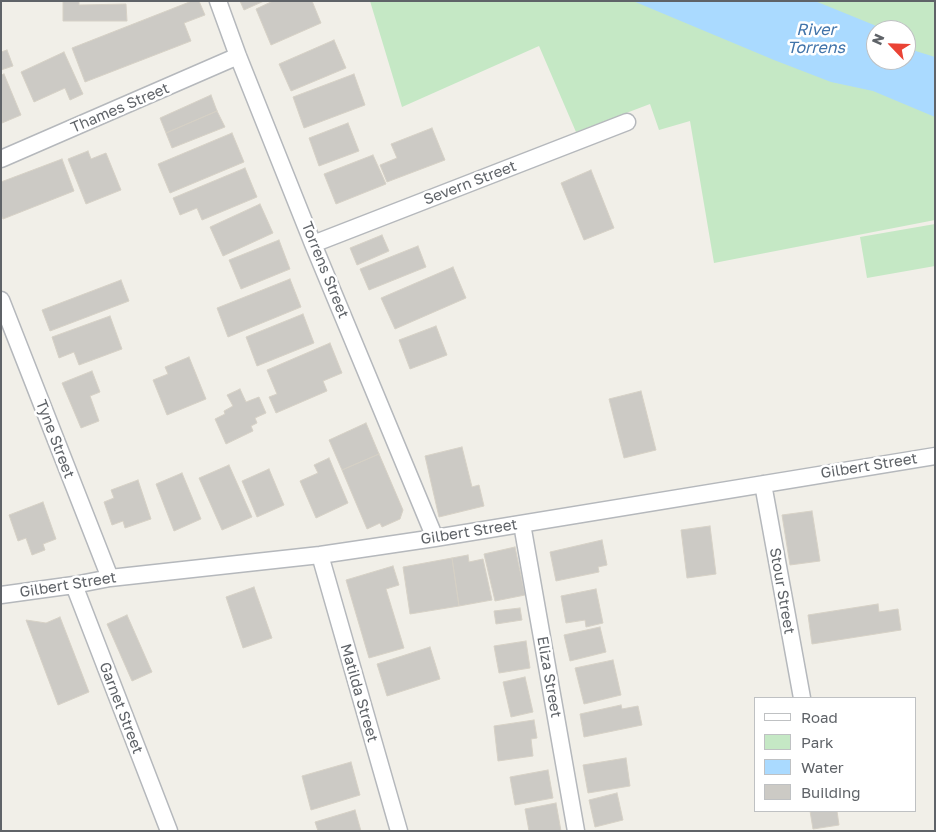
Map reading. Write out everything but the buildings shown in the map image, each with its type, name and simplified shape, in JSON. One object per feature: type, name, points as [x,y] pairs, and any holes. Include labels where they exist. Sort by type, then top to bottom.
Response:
[{"type":"street","name":"Torrens Street","points":[[218,1],[313,244],[436,538]]},
{"type":"street","name":"Thames Street","points":[[1,159],[238,56]]},
{"type":"street","name":"Severn Street","points":[[313,244],[627,122]]},
{"type":"street","name":"Tyne Street","points":[[1,300],[110,578]]},
{"type":"street","name":"Gilbert Street","points":[[1,595],[110,578],[320,555],[436,538],[935,456]]},
{"type":"street","name":"Stour Street","points":[[763,484],[802,697]]},
{"type":"street","name":"Eliza Street","points":[[522,524],[576,831]]},
{"type":"street","name":"Matilda Street","points":[[320,555],[399,831]]},
{"type":"street","name":"Garnet Street","points":[[74,585],[169,831]]},
{"type":"green space","points":[[370,1],[935,1],[935,220],[714,263],[690,121],[659,130],[650,104],[576,132],[539,46],[402,107]]},
{"type":"green space","points":[[935,224],[935,266],[867,278],[860,237]]},
{"type":"water","name":"River Torrens","points":[[633,1],[815,1],[866,22],[866,70],[916,70],[916,51],[935,57],[935,117],[873,91],[831,82]]}]
